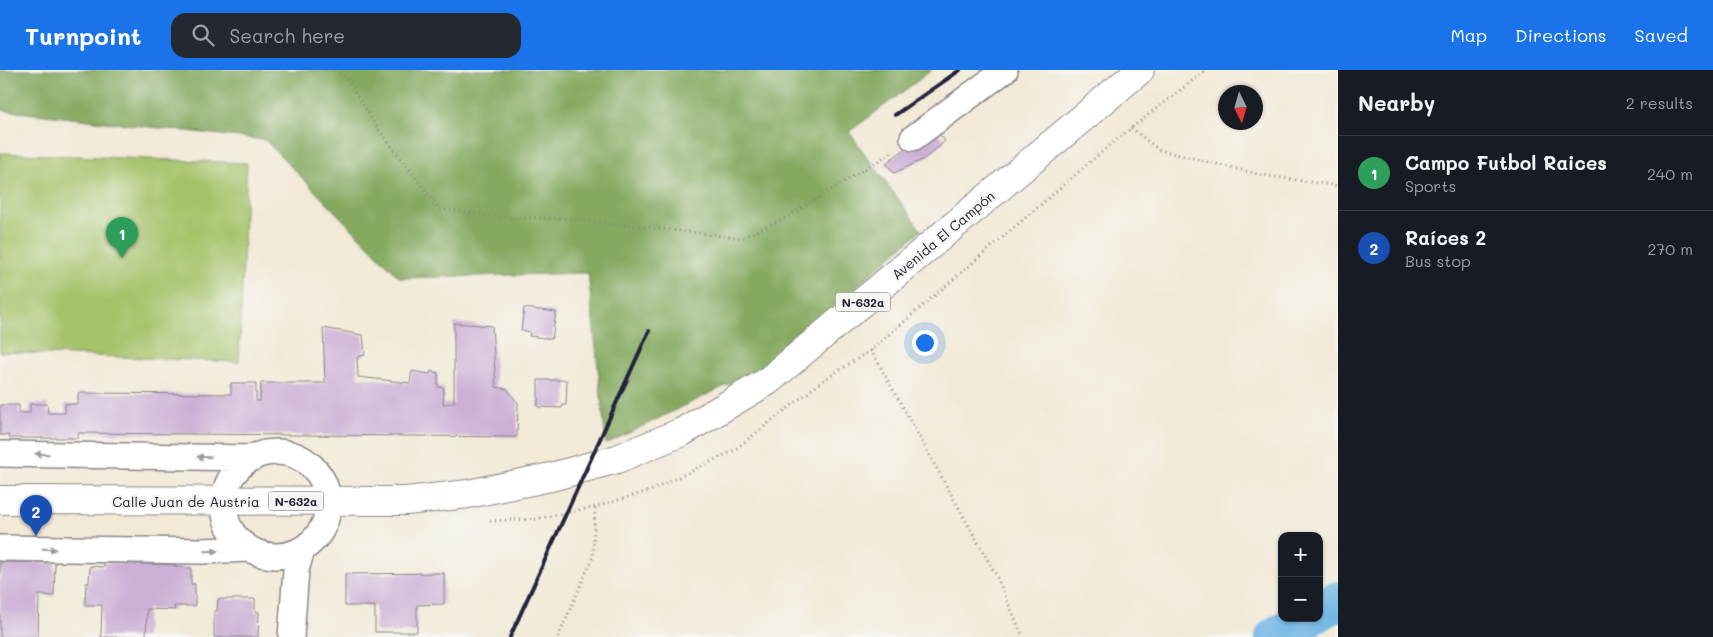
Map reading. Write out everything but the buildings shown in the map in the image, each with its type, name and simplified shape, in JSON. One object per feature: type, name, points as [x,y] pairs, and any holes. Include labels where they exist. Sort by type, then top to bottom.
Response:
[{"type":"main road","name":"Avenida El Campón","points":[[551,477],[617,459],[682,432],[768,381],[1140,70]]},
{"type":"main road","name":"Calle Juan de Austria","points":[[0,500],[406,501],[468,494],[551,477]]},
{"type":"street","points":[[913,138],[1005,70]]},
{"type":"street","points":[[0,548],[202,551],[249,549],[276,556],[302,550],[314,541],[322,529],[328,515],[329,501],[325,484],[316,470],[302,459],[286,453],[269,452],[253,458],[238,468],[229,483],[224,501],[225,514],[230,528],[238,540],[249,549]]},
{"type":"street","points":[[0,454],[253,458]]},
{"type":"street","points":[[292,637],[296,570],[302,550]]},
{"type":"path","points":[[335,70],[346,79],[378,128],[440,209],[504,217],[575,219],[741,238],[782,220],[885,158],[913,138]]},
{"type":"path","points":[[1131,128],[1159,150],[1262,175],[1338,186]]},
{"type":"path","points":[[871,350],[996,575],[1023,637]]},
{"type":"path","points":[[558,637],[593,557],[595,507]]},
{"type":"green space","points":[[0,70],[932,70],[849,132],[921,230],[768,365],[606,444],[588,273],[400,278],[265,140],[0,110]]},
{"type":"green space","points":[[0,153],[247,163],[239,362],[0,352]]},
{"type":"waterway","points":[[1323,609],[1338,601]]},
{"type":"waterway","points":[[1275,637],[1300,622]]},
{"type":"railway","points":[[895,115],[960,70]]},
{"type":"railway","points":[[510,637],[649,331]]},
{"type":"place","name":"Campo Futbol Raices","points":[[122,258]]},
{"type":"place","name":"Raíces 2","points":[[36,536]]}]
